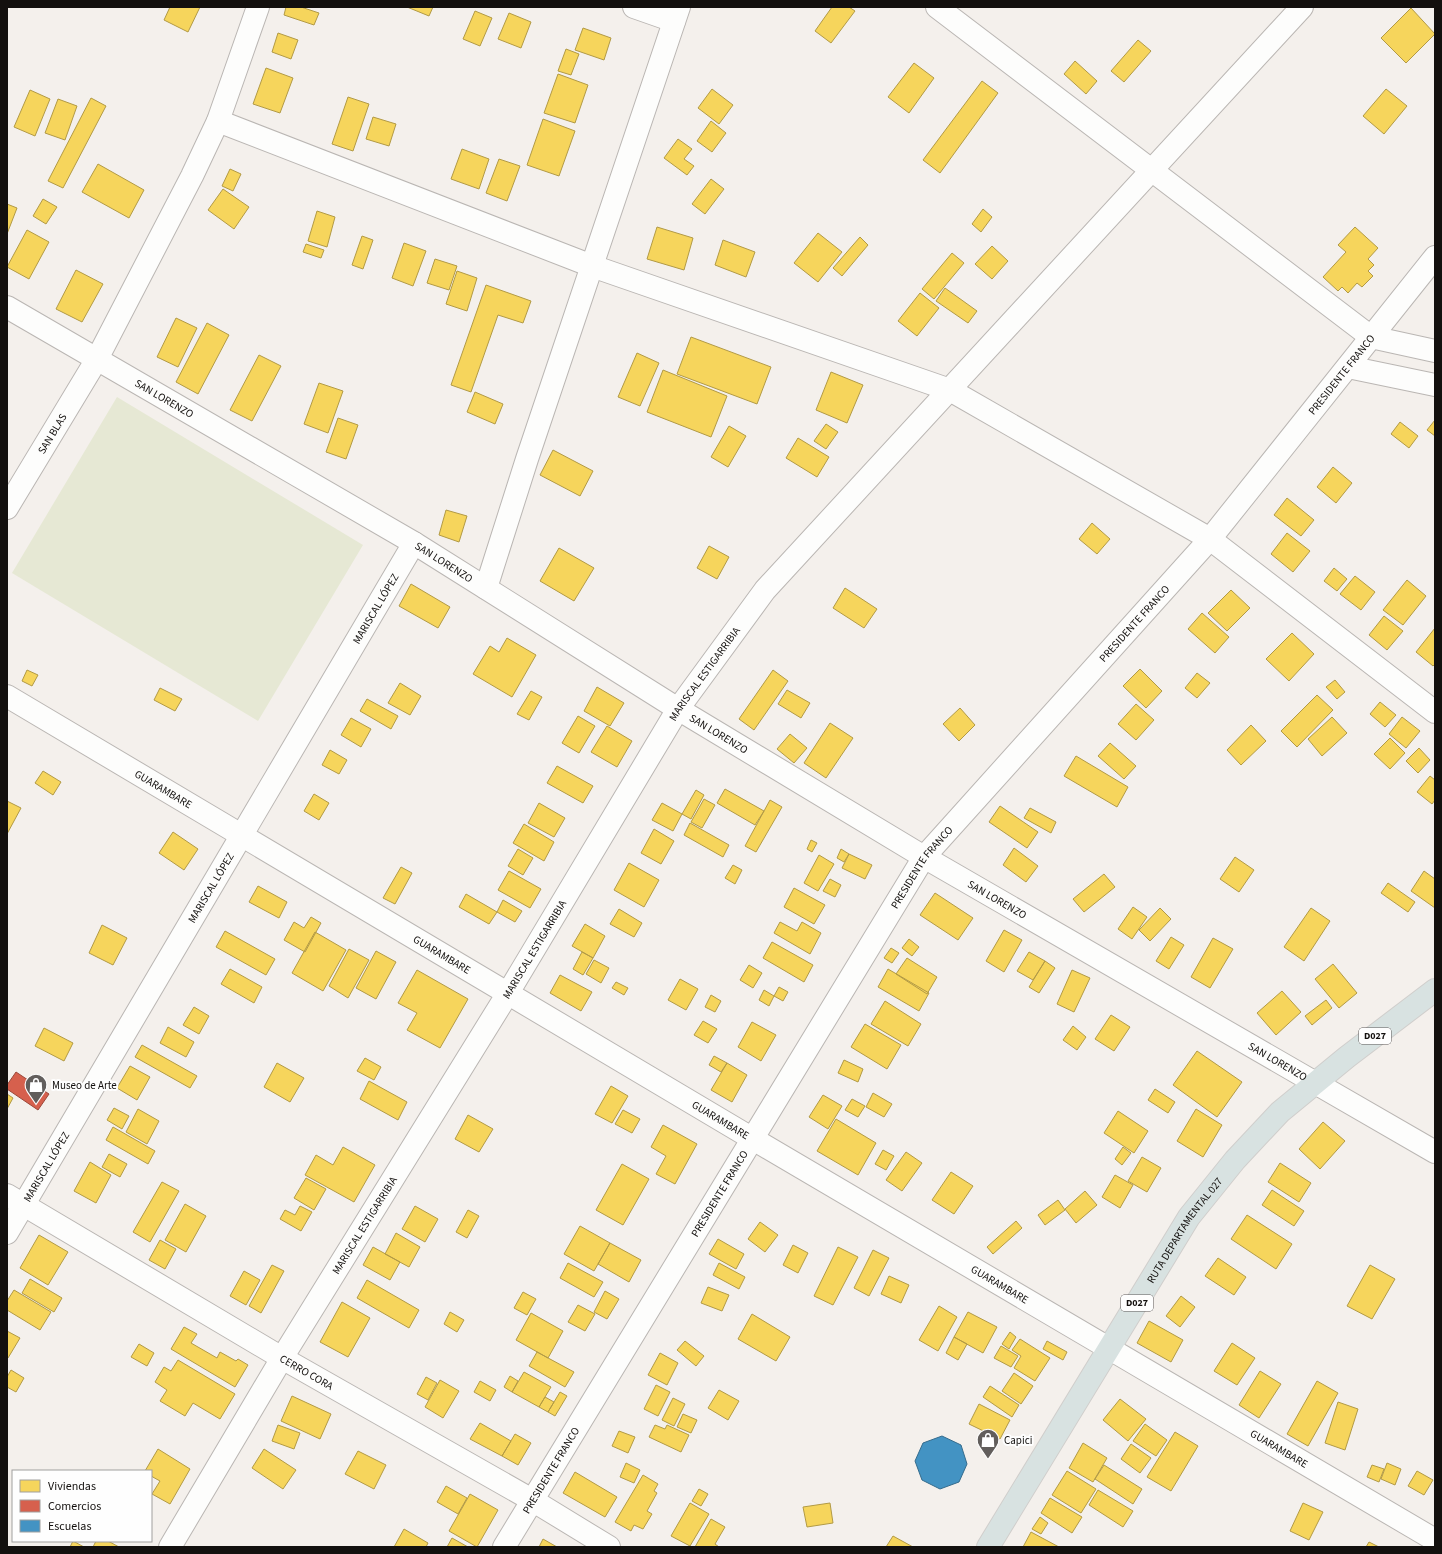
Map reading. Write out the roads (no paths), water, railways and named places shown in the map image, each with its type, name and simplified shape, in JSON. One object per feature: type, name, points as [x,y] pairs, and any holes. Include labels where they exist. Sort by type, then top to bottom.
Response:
[{"type":"main road","name":"RUTA DEPARTAMENTAL 027","points":[[988,1547],[1189,1217],[1235,1160],[1280,1112],[1435,990]]},
{"type":"street","name":"SAN BLAS","points":[[7,508],[97,359],[167,227],[218,120],[258,7]]},
{"type":"street","points":[[486,588],[527,459],[677,14],[634,7]]},
{"type":"street","points":[[937,7],[1371,338],[1435,351]]},
{"type":"street","name":"MARISCAL ESTIGARRIBIA","points":[[170,1547],[282,1358],[508,993],[678,709],[765,590],[1302,7]]},
{"type":"street","points":[[218,120],[592,266],[950,390],[1210,539],[1435,712]]},
{"type":"street","name":"PRESIDENTE FRANCO","points":[[504,1547],[924,857],[1210,539],[1435,257]]},
{"type":"street","name":"SAN LORENZO","points":[[7,307],[414,543],[678,709],[924,857],[1435,1152]]},
{"type":"street","points":[[1348,366],[1435,385]]},
{"type":"street","name":"MARISCAL LÓPEZ","points":[[7,1233],[15,1200],[241,835],[414,543]]},
{"type":"street","name":"GUARAMBARE","points":[[7,696],[753,1139],[1435,1540]]},
{"type":"street","name":"CERRO CORA","points":[[15,1200],[282,1358],[532,1500],[609,1547]]},
{"type":"place","name":"Museo de Arte","points":[[36,1104]]},
{"type":"place","name":"Capici","points":[[988,1460]]}]
